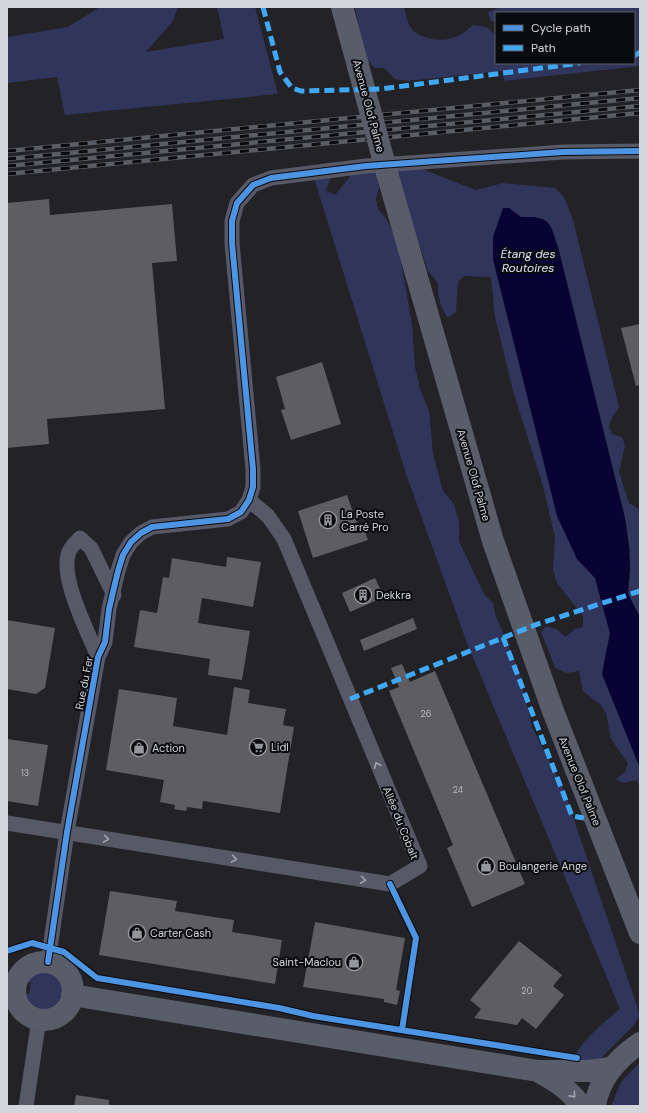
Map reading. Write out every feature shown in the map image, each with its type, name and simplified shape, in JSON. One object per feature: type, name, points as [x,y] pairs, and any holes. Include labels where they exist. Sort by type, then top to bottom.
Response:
[{"type":"main road","name":"Avenue Olof Palme","points":[[342,7],[387,173],[493,541],[553,711],[640,932]]},
{"type":"main road","points":[[48,962],[56,964],[67,974],[71,980],[72,995],[66,1009],[61,1014],[47,1019],[39,1019],[26,1013],[21,1007],[11,985],[18,979],[27,967],[34,964],[48,962]]},
{"type":"main road","points":[[72,995],[538,1071],[589,1071],[612,1068]]},
{"type":"main road","points":[[595,1106],[602,1084],[612,1068],[625,1053],[640,1043]]},
{"type":"main road","points":[[538,1071],[563,1085],[582,1106]]},
{"type":"street","points":[[249,500],[253,487],[253,469],[232,243],[232,221],[237,203],[253,185],[271,178],[366,166],[563,152],[640,151]]},
{"type":"street","name":"Rue du Fer","points":[[48,962],[67,832],[98,657],[105,642],[109,609],[114,595],[118,571],[123,555],[131,542],[152,526],[228,519],[241,512],[249,500]]},
{"type":"street","name":"Allée du Cobalt","points":[[67,832],[390,884],[420,866],[284,540],[268,516],[249,500]]},
{"type":"street","points":[[98,657],[71,589],[67,575],[68,553],[80,538],[90,548],[114,595]]},
{"type":"street","points":[[7,823],[67,832]]},
{"type":"street","points":[[26,1106],[39,1019]]},
{"type":"shaded area","points":[[100,7],[178,7],[173,21],[146,52],[224,39],[217,7],[255,7],[278,94],[65,115],[57,77],[7,83],[7,37],[68,27]]},
{"type":"shaded area","points":[[355,7],[404,7],[411,28],[421,36],[427,38],[441,40],[455,38],[464,33],[473,25],[486,27],[495,34],[495,64],[635,64],[635,12],[495,12],[495,21],[491,21],[488,12],[501,7],[640,7],[640,66],[504,81],[502,71],[407,81],[395,79],[384,68],[374,68],[364,56]]},
{"type":"shaded area","points":[[414,166],[476,190],[503,183],[555,188],[564,197],[573,220],[619,407],[612,418],[609,427],[612,434],[622,437],[625,445],[619,472],[629,503],[640,510],[640,617],[628,594],[630,567],[625,518],[558,247],[550,226],[543,219],[521,217],[509,208],[493,259],[508,319],[577,559],[595,578],[610,633],[602,674],[640,768],[640,790],[637,780],[622,783],[616,779],[625,772],[628,763],[611,739],[606,713],[600,704],[583,691],[579,671],[567,673],[555,668],[541,632],[546,626],[558,630],[565,637],[575,629],[583,627],[583,616],[557,583],[553,570],[555,537],[543,486],[513,391],[495,317],[491,277],[465,276],[458,281],[456,312],[448,318],[440,302],[438,283],[428,271],[394,168]]},
{"type":"shaded area","points":[[376,170],[379,188],[376,199],[378,209],[387,220],[398,243],[412,325],[415,367],[420,389],[429,411],[433,454],[443,491],[454,504],[459,522],[459,541],[484,594],[493,603],[495,614],[519,671],[532,727],[564,790],[640,1015],[634,1025],[591,1068],[570,1063],[592,1034],[620,1009],[467,643],[406,474],[314,178],[332,175],[326,190],[335,195],[353,173]]},
{"type":"shaded area","points":[[40,970],[53,972],[59,978],[63,987],[63,996],[59,1003],[44,1011],[36,1009],[28,1004],[22,993],[29,994],[31,982],[25,981],[34,972]]},
{"type":"shaded area","points":[[640,1062],[640,1106],[611,1106],[621,1082]]},
{"type":"water","name":"Étang des Routoires","points":[[503,208],[509,208],[521,217],[543,219],[547,222],[553,232],[625,518],[630,567],[628,594],[640,617],[640,768],[602,674],[610,633],[595,578],[577,559],[557,516],[493,259],[493,237]]},
{"type":"building","points":[[49,199],[50,215],[172,204],[177,261],[152,263],[165,409],[47,419],[49,444],[7,448],[7,203]]},
{"type":"building","points":[[640,324],[640,385],[636,386],[621,328]]},
{"type":"building","points":[[322,362],[341,424],[291,440],[281,410],[285,409],[276,377]]},
{"type":"building","name":"La Poste Carré Pro","points":[[347,495],[359,529],[364,528],[368,540],[313,558],[298,511]]},
{"type":"building","points":[[227,557],[261,562],[253,607],[202,598],[198,623],[250,631],[242,680],[208,675],[210,659],[134,647],[140,610],[157,613],[163,577],[169,578],[172,558],[226,567]]},
{"type":"building","name":"Dekkra","points":[[375,578],[384,597],[350,612],[342,593]]},
{"type":"building","points":[[413,618],[417,629],[364,651],[360,640]]},
{"type":"building","points":[[7,620],[55,628],[45,688],[36,694],[7,689]]},
{"type":"building","points":[[402,664],[410,682],[435,671],[525,884],[472,907],[447,848],[453,845],[389,691],[399,687],[391,668]]},
{"type":"building","points":[[234,687],[250,690],[248,703],[286,709],[283,725],[294,727],[280,813],[203,801],[202,809],[187,807],[186,811],[174,809],[175,805],[160,802],[164,780],[106,770],[119,689],[177,698],[173,726],[227,735]]},
{"type":"building","points":[[7,739],[48,745],[38,806],[7,801]]},
{"type":"building","points":[[110,891],[177,901],[175,911],[234,920],[232,932],[282,940],[275,984],[99,955]]},
{"type":"building","name":"Saint-Maclou","points":[[315,922],[405,938],[396,990],[400,991],[397,1005],[384,1002],[384,999],[303,987]]},
{"type":"building","points":[[519,941],[562,975],[553,986],[564,995],[536,1029],[522,1018],[517,1025],[474,1018],[481,1009],[470,1000]]},
{"type":"building","points":[[76,1095],[109,1100],[109,1106],[74,1106]]},
{"type":"railway","points":[[7,151],[640,90]]},
{"type":"railway","points":[[7,159],[640,98]]},
{"type":"railway","points":[[7,166],[640,106]]},
{"type":"railway","points":[[7,174],[640,113]]},
{"type":"marked path","points":[[263,7],[280,72],[292,88],[301,91],[381,89],[572,64]]},
{"type":"marked path","points":[[635,55],[640,52]]},
{"type":"marked path","points":[[350,699],[535,625],[640,591]]},
{"type":"marked path","points":[[503,637],[572,816],[584,818]]},
{"type":"cycle path","points":[[48,962],[67,832],[98,657],[105,642],[109,609],[123,555],[131,542],[141,533],[152,527],[228,519],[241,512],[249,500],[253,487],[253,469],[232,243],[232,221],[237,203],[253,185],[271,178],[366,166],[563,152],[640,151]]},
{"type":"cycle path","points":[[390,884],[416,938],[402,1030]]},
{"type":"cycle path","points":[[7,951],[32,943],[64,952],[97,978],[279,1008],[313,1016],[577,1058]]},
{"type":"place","name":"La Poste Carré Pro","points":[[328,520]]},
{"type":"place","name":"Dekkra","points":[[363,595]]},
{"type":"place","name":"Lidl","points":[[258,747]]},
{"type":"place","name":"Action","points":[[139,748]]},
{"type":"place","name":"Boulangerie Ange","points":[[486,866]]},
{"type":"place","name":"Carter Cash","points":[[137,933]]},
{"type":"place","name":"Saint-Maclou","points":[[354,962]]}]
